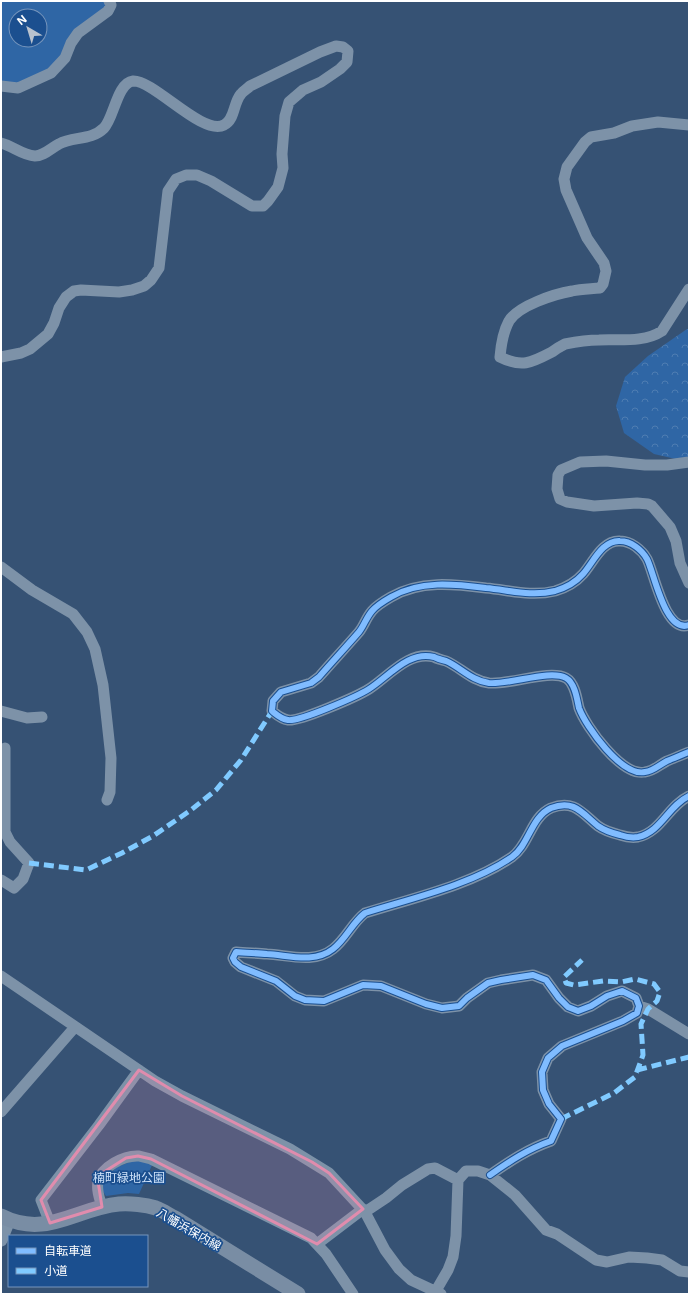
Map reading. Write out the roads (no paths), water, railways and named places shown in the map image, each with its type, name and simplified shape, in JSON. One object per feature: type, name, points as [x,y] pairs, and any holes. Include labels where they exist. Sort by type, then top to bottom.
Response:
[{"type":"main road","name":"八幡浜保内線","points":[[5,1218],[33,1225],[50,1223],[102,1207],[120,1204],[156,1208],[175,1218],[298,1294]]},
{"type":"street","points":[[1,86],[18,88],[50,73],[65,58],[71,43],[78,33],[108,12],[111,5],[109,1]]},
{"type":"street","points":[[1,143],[26,154],[36,156],[44,154],[60,143],[94,136],[105,128],[124,86],[133,81],[145,84],[202,122],[216,126],[223,126],[229,122],[240,95],[250,86],[320,52],[336,46],[348,51],[347,62],[340,70],[321,82],[303,90],[289,102],[285,116],[282,154],[283,168],[280,181],[278,187],[263,206],[252,206],[211,180],[198,175],[186,175],[176,179],[168,191],[159,268],[151,280],[144,286],[119,292],[74,291],[66,297],[59,308],[54,323],[48,334],[30,349],[21,353],[1,357]]},
{"type":"street","points":[[689,125],[658,122],[638,125],[591,137],[584,142],[567,167],[564,179],[566,190],[587,238],[604,263],[606,271],[604,284],[600,288],[562,293],[532,304],[519,311],[510,321],[501,342],[500,357],[512,363],[522,364],[538,359],[564,345],[597,340],[638,338],[657,334],[662,331],[689,289]]},
{"type":"street","points":[[689,462],[667,465],[645,465],[606,461],[580,462],[561,470],[558,475],[557,489],[560,499],[568,502],[594,506],[637,503],[652,506],[670,527],[676,541],[680,563],[689,583]]},
{"type":"street","points":[[689,625],[679,625],[670,617],[661,599],[647,559],[638,548],[620,541],[609,543],[582,575],[568,586],[554,591],[520,593],[440,584],[415,587],[401,591],[372,610],[361,630],[319,678],[311,683],[281,692],[273,701],[272,712],[280,718],[289,721],[310,716],[368,690],[407,661],[418,656],[431,656],[446,661],[479,681],[488,683],[501,683],[554,675],[566,678],[572,683],[581,712],[590,730],[598,741],[619,762],[631,770],[643,773],[653,770],[666,761],[689,752]]},
{"type":"street","points":[[1,567],[32,590],[73,614],[87,632],[95,649],[103,685],[111,758],[110,792],[107,800]]},
{"type":"street","points":[[1,711],[26,718],[42,717]]},
{"type":"street","points":[[1,880],[14,888],[23,879],[28,863],[10,842],[5,832],[5,748]]},
{"type":"street","points":[[490,1175],[510,1161],[533,1148],[551,1142],[560,1119],[549,1104],[543,1090],[542,1072],[548,1058],[562,1046],[623,1021],[637,1013],[639,1006],[636,998],[622,991],[607,996],[591,1006],[578,1011],[568,1007],[559,998],[546,980],[533,975],[488,983],[467,998],[459,1006],[442,1008],[426,1004],[381,986],[363,985],[324,1001],[305,1000],[295,996],[276,981],[241,967],[234,962],[233,958],[236,952],[303,958],[320,955],[331,950],[344,939],[358,918],[365,912],[443,889],[492,870],[509,860],[525,843],[533,827],[541,816],[550,809],[564,805],[574,807],[583,812],[606,831],[636,838],[646,835],[660,824],[671,810],[689,796]]},
{"type":"street","points":[[1,976],[139,1070],[182,1096],[312,1162],[329,1173],[364,1210],[385,1250],[399,1269],[411,1280],[437,1293],[453,1257],[456,1236],[458,1180],[466,1171],[478,1171],[490,1175],[516,1195],[546,1230],[557,1234],[596,1260],[607,1262],[629,1257],[647,1258],[662,1260],[680,1271],[689,1272]]},
{"type":"street","points":[[639,1006],[648,1009],[689,1034]]},
{"type":"street","points":[[1,1112],[75,1026]]},
{"type":"street","points":[[50,1223],[41,1200],[139,1070]]},
{"type":"street","points":[[102,1207],[98,1193],[98,1181],[104,1172],[113,1164],[126,1158],[138,1156],[151,1159],[311,1238],[326,1254],[353,1294]]},
{"type":"street","points":[[317,1244],[364,1210],[376,1206],[402,1186],[428,1169],[435,1168],[458,1180]]},
{"type":"street","points":[[1,1240],[5,1218]]},
{"type":"park label","name":"楠町緑地公園","points":[[129,1177]]}]
